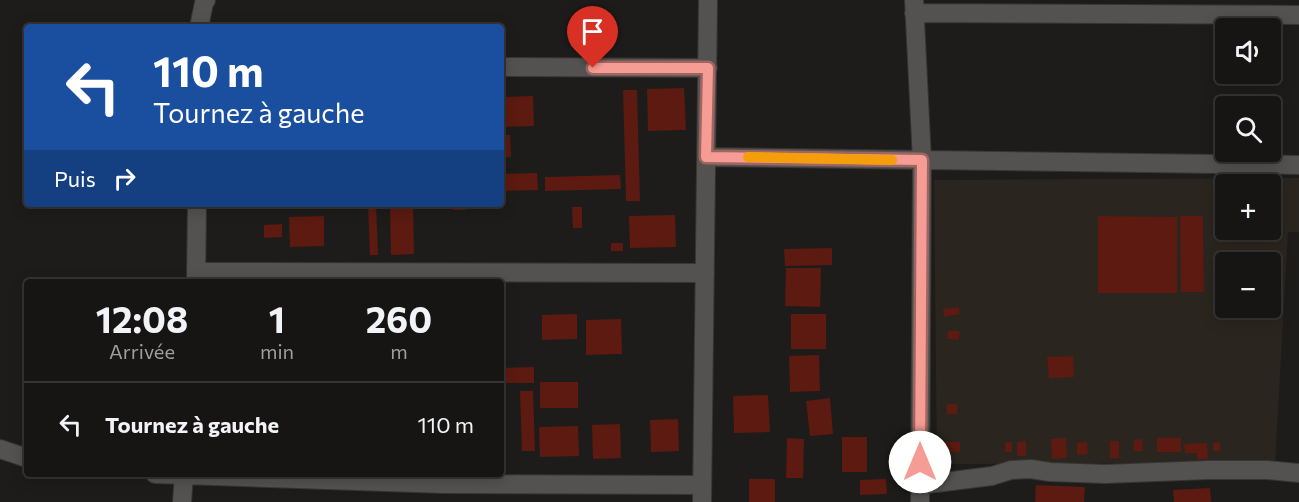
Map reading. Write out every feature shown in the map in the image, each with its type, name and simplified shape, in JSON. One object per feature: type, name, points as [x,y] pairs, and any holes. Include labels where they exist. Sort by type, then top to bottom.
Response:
[{"type":"street","points":[[200,24],[206,0]]},
{"type":"street","points":[[242,477],[702,494],[708,0]]},
{"type":"street","points":[[1299,15],[914,7],[922,160],[920,494],[1011,470],[1030,469],[1105,474],[1208,470],[1268,470],[1299,473]]},
{"type":"street","points":[[504,67],[708,68]]},
{"type":"street","points":[[706,157],[1299,165]]},
{"type":"street","points":[[197,207],[196,277],[705,273]]},
{"type":"street","points":[[0,449],[24,457]]},
{"type":"street","points":[[182,502],[184,477]]},
{"type":"shaded area","points":[[1215,178],[1215,240],[1281,240],[1281,178],[1299,178],[1299,232],[1288,232],[1275,463],[937,464],[934,180]]},
{"type":"building","points":[[684,88],[686,130],[648,131],[647,89]]},
{"type":"building","points":[[623,90],[637,90],[640,201],[626,201]]},
{"type":"building","points":[[533,96],[534,126],[504,127],[504,97]]},
{"type":"building","points":[[504,135],[510,135],[511,157],[504,158]]},
{"type":"building","points":[[537,173],[538,190],[504,191],[504,174]]},
{"type":"building","points":[[620,175],[621,189],[545,191],[545,177]]},
{"type":"building","points":[[368,207],[376,207],[378,255],[370,255]]},
{"type":"building","points":[[390,207],[413,207],[414,254],[391,255]]},
{"type":"building","points":[[453,207],[465,207],[465,210],[453,210]]},
{"type":"building","points":[[572,207],[582,207],[582,228],[573,228]]},
{"type":"building","points":[[675,215],[676,247],[630,248],[629,216]]},
{"type":"building","points":[[324,216],[324,246],[290,247],[289,217]]},
{"type":"building","points":[[1098,216],[1177,217],[1177,293],[1098,293]]},
{"type":"building","points":[[1180,216],[1203,216],[1204,292],[1181,292]]},
{"type":"building","points":[[282,224],[282,237],[264,238],[264,225]]},
{"type":"building","points":[[611,243],[623,243],[623,251],[611,251]]},
{"type":"building","points":[[832,248],[832,265],[785,266],[784,249]]},
{"type":"building","points":[[786,268],[821,268],[820,307],[785,306]]},
{"type":"building","points":[[959,307],[960,314],[944,317],[943,309]]},
{"type":"building","points":[[577,314],[577,339],[542,340],[542,315]]},
{"type":"building","points":[[791,314],[826,314],[826,349],[791,349]]},
{"type":"building","points":[[621,319],[622,354],[586,355],[586,320]]},
{"type":"building","points":[[948,331],[960,331],[959,340],[947,339]]},
{"type":"building","points":[[819,355],[820,391],[790,392],[789,356]]},
{"type":"building","points":[[1073,356],[1074,377],[1049,378],[1047,357]]},
{"type":"building","points":[[534,367],[534,383],[504,383],[504,368]]},
{"type":"building","points":[[540,382],[578,382],[578,408],[540,408]]},
{"type":"building","points":[[520,391],[533,391],[535,451],[522,451]]},
{"type":"building","points":[[768,395],[770,432],[734,433],[733,396]]},
{"type":"building","points":[[830,398],[833,434],[810,436],[806,401]]},
{"type":"building","points":[[947,404],[957,404],[957,414],[947,414]]},
{"type":"building","points":[[678,419],[679,451],[651,452],[650,420]]},
{"type":"building","points":[[620,424],[621,458],[593,459],[592,425]]},
{"type":"building","points":[[578,426],[579,456],[540,457],[539,427]]},
{"type":"building","points":[[842,437],[867,437],[867,472],[842,472]]},
{"type":"building","points":[[787,438],[804,439],[803,478],[786,478]]},
{"type":"building","points":[[1066,438],[1067,458],[1052,459],[1051,439]]},
{"type":"building","points":[[1157,438],[1181,438],[1181,452],[1157,452]]},
{"type":"building","points":[[1142,439],[1143,451],[1134,451],[1134,440]]},
{"type":"building","points":[[1026,441],[1026,456],[1017,456],[1017,442]]},
{"type":"building","points":[[1110,441],[1119,441],[1119,458],[1110,458]]},
{"type":"building","points":[[940,442],[960,442],[960,452],[940,452]]},
{"type":"building","points":[[1005,442],[1012,442],[1012,452],[1005,452]]},
{"type":"building","points":[[1087,442],[1088,454],[1077,455],[1077,443]]},
{"type":"building","points":[[1220,442],[1220,451],[1213,451],[1213,443]]},
{"type":"building","points":[[1207,443],[1208,459],[1197,459],[1197,453],[1185,453],[1184,444]]},
{"type":"building","points":[[749,479],[775,479],[775,502],[749,502]]},
{"type":"building","points":[[886,479],[887,494],[860,495],[860,480]]},
{"type":"building","points":[[1036,485],[1085,487],[1084,502],[1035,502]]},
{"type":"building","points":[[1210,488],[1211,502],[1174,502],[1173,490]]},
{"type":"slow traffic","points":[[748,157],[892,160]]},
{"type":"route","points":[[593,68],[708,68],[706,157],[922,160],[920,462]]}]
